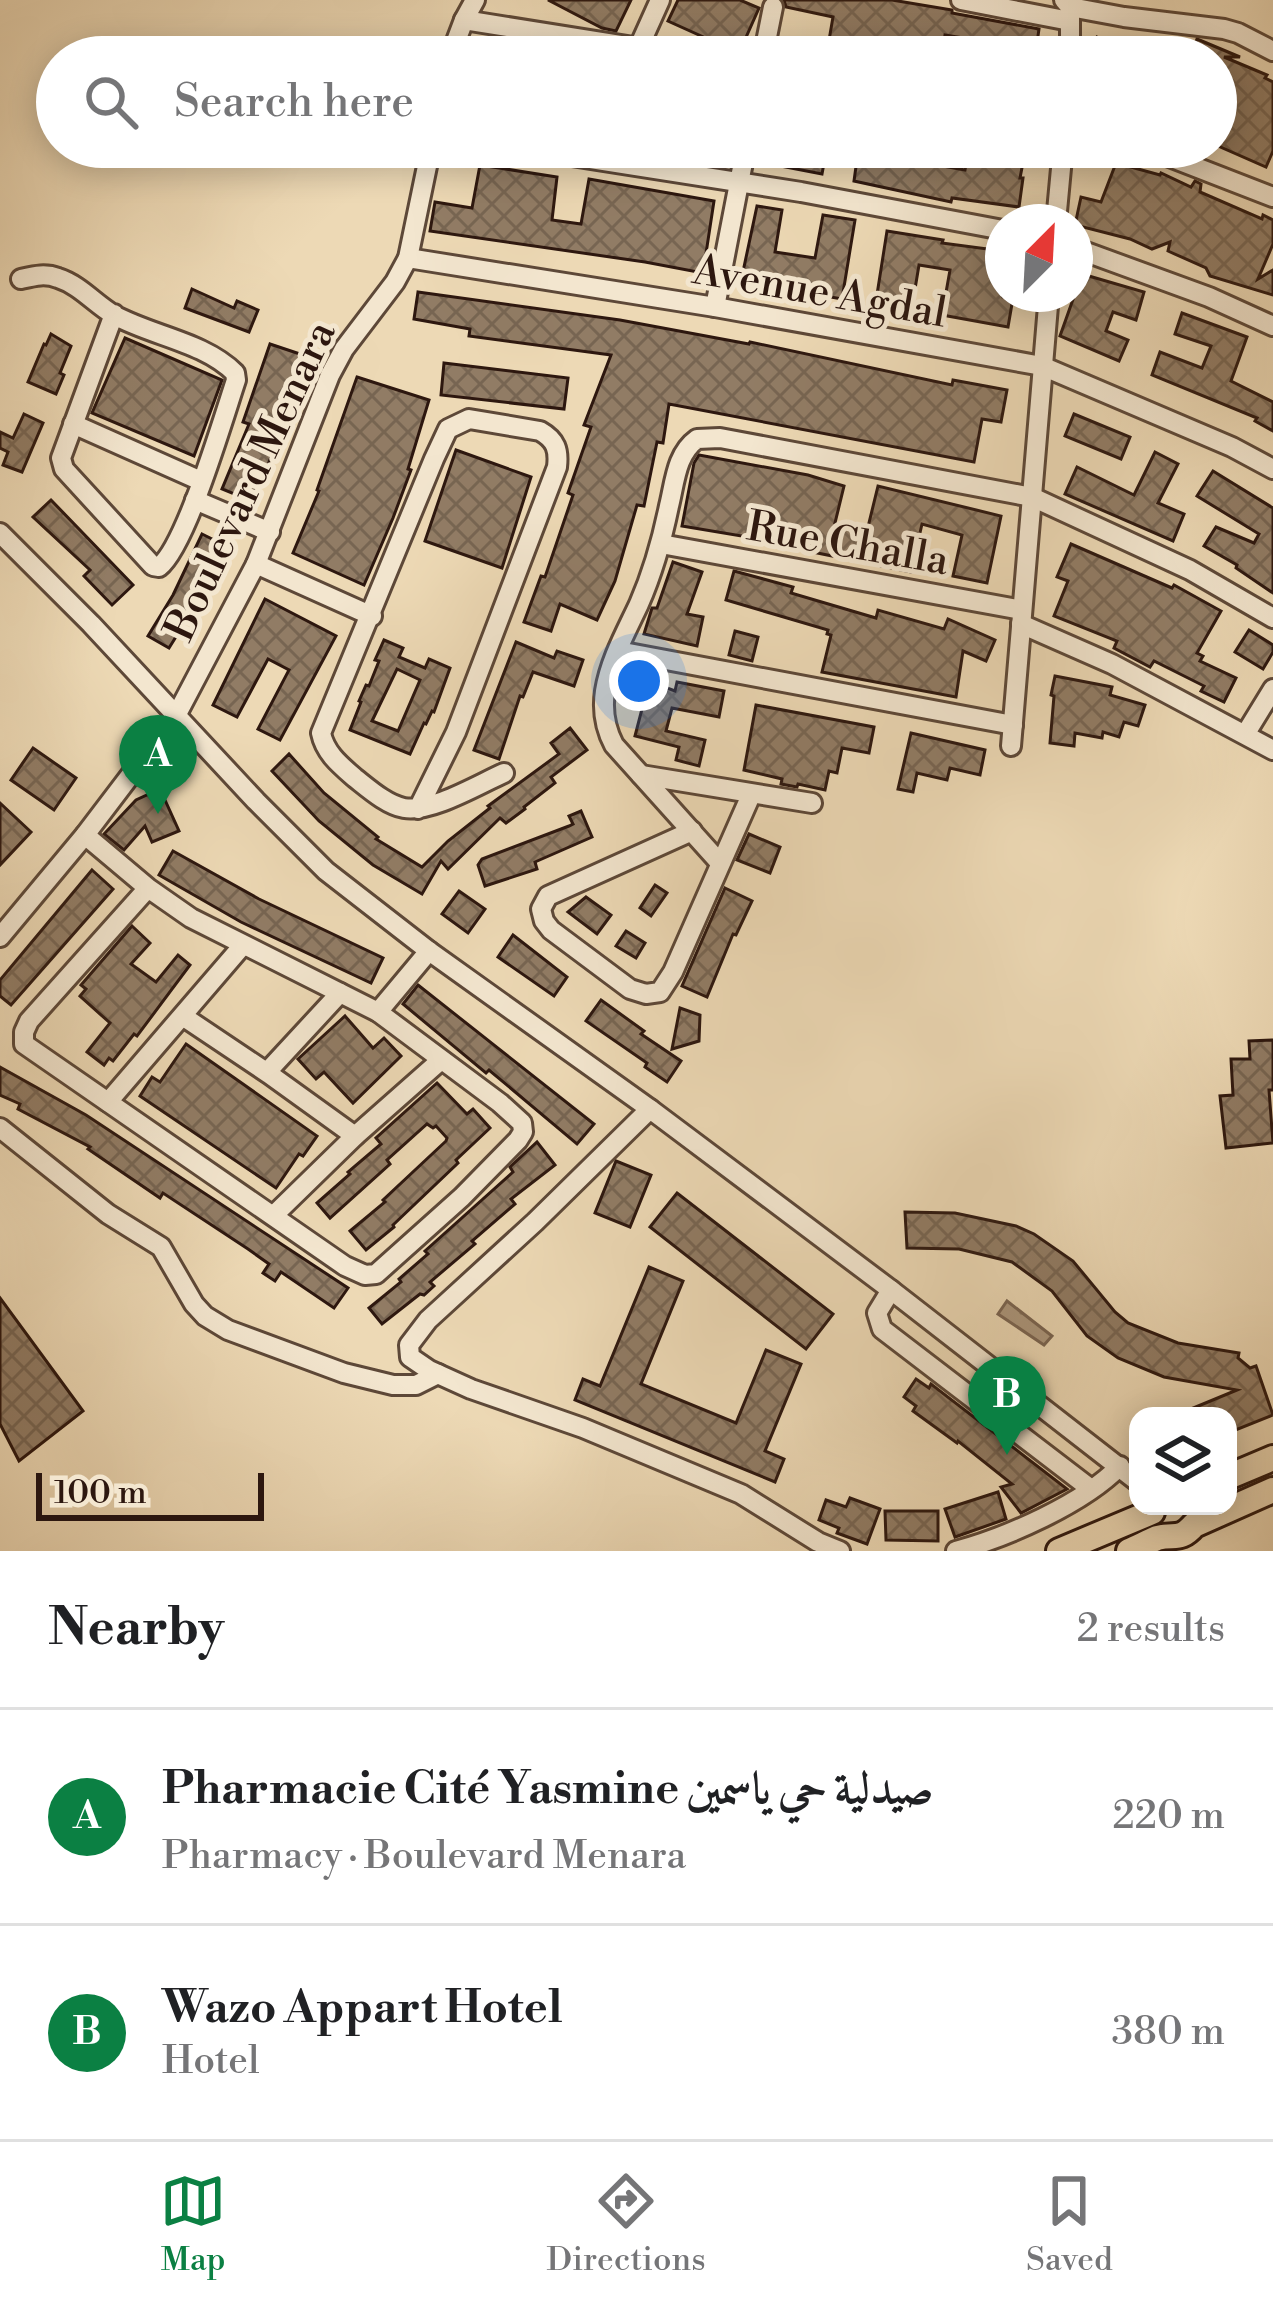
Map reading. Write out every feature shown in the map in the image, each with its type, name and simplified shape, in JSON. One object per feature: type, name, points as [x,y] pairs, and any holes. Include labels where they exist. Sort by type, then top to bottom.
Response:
[{"type":"main road","points":[[1237,1473],[1273,1458]]},
{"type":"main road","points":[[1129,1551],[1164,1535],[1178,1537],[1194,1516],[1273,1490]]},
{"type":"main road","points":[[1059,1551],[1140,1515]]},
{"type":"main road","points":[[1153,1515],[1154,1526],[1164,1535]]},
{"type":"street","points":[[458,36],[475,0]]},
{"type":"street","points":[[644,36],[660,0]]},
{"type":"street","points":[[961,0],[1224,28],[1273,51]]},
{"type":"street","points":[[767,36],[773,8]]},
{"type":"street","points":[[464,20],[560,36]]},
{"type":"street","name":"Boulevard Menara","points":[[0,937],[177,713],[256,564],[337,362],[407,258],[426,168]]},
{"type":"street","points":[[649,168],[985,227]]},
{"type":"street","points":[[715,307],[742,168]]},
{"type":"street","points":[[1058,204],[1061,168]]},
{"type":"street","points":[[1198,168],[1273,197]]},
{"type":"street","points":[[1093,255],[1273,326]]},
{"type":"street","name":"Avenue Agdal","points":[[407,258],[1042,366],[1214,438],[1273,469]]},
{"type":"street","points":[[21,279],[55,276],[114,314],[203,352],[235,373],[198,490],[169,558],[158,567],[64,469],[62,453],[114,314]]},
{"type":"street","points":[[1011,746],[1047,312]]},
{"type":"street","points":[[418,809],[456,732],[559,452],[540,430],[469,418],[448,429],[434,458],[372,616],[323,723],[322,740],[330,755],[363,784],[399,807],[418,809],[504,773]]},
{"type":"street","points":[[73,424],[270,532]]},
{"type":"street","points":[[720,863],[614,745],[606,728],[604,693],[661,544],[677,469],[690,444],[705,436],[1032,497],[1190,570],[1273,618]]},
{"type":"street","points":[[0,532],[326,871],[539,1033],[650,1109],[1129,1474]]},
{"type":"street","name":"Rue Challa","points":[[661,544],[1022,617],[1273,750]]},
{"type":"street","points":[[256,564],[372,616]]},
{"type":"street","points":[[617,651],[1013,725]]},
{"type":"street","points":[[1246,733],[1273,689]]},
{"type":"street","points":[[641,775],[812,802]]},
{"type":"street","points":[[692,831],[548,896],[541,909],[544,921],[630,989],[660,992],[674,972],[751,794]]},
{"type":"street","points":[[85,835],[191,918],[378,1012],[524,1127],[518,1140],[384,1269],[370,1276],[345,1266],[24,1044],[29,1021],[148,888]]},
{"type":"street","points":[[108,1102],[243,946]]},
{"type":"street","points":[[378,1012],[429,951]]},
{"type":"street","points":[[267,1072],[340,993]]},
{"type":"street","points":[[184,1017],[355,1136]]},
{"type":"street","points":[[274,1215],[441,1060]]},
{"type":"street","points":[[650,1109],[413,1336],[410,1358],[438,1374],[741,1494],[839,1551]]},
{"type":"street","points":[[0,1128],[108,1214],[161,1247],[194,1304],[228,1330],[344,1373],[393,1385],[416,1385],[438,1374]]},
{"type":"street","points":[[891,1290],[877,1313],[882,1329],[1090,1489]]},
{"type":"street","points":[[956,1551],[1020,1528],[1090,1489],[1120,1466]]},
{"type":"water","points":[[1007,1301],[1052,1336],[1044,1345],[998,1314]]},
{"type":"building","points":[[548,0],[631,0],[616,31]]},
{"type":"building","points":[[678,0],[740,0],[759,8],[747,36],[701,36],[668,21]]},
{"type":"building","points":[[784,0],[892,0],[1039,29],[1038,36],[830,36],[833,17],[786,7]]},
{"type":"building","points":[[1237,62],[1273,82],[1273,151],[1266,167],[1237,154]]},
{"type":"building","points":[[479,168],[557,177],[552,220],[581,224],[589,179],[714,201],[703,273],[430,231],[435,202],[472,208]]},
{"type":"building","points":[[791,168],[823,168],[822,174]]},
{"type":"building","points":[[856,168],[1022,168],[1019,204],[952,198],[951,202],[854,181]]},
{"type":"building","points":[[1114,168],[1134,168],[1161,173],[1191,187],[1195,181],[1201,184],[1200,192],[1273,220],[1273,244],[1258,279],[1273,270],[1273,295],[1210,276],[1206,268],[1168,251],[1170,242],[1152,249],[1093,230],[1093,204],[1080,204],[1081,197],[1101,202]]},
{"type":"building","points":[[757,206],[782,210],[775,252],[815,258],[823,215],[855,220],[842,299],[741,281]]},
{"type":"building","points":[[887,231],[985,249],[985,312],[1011,312],[1008,327],[942,315],[950,270],[919,265],[912,307],[876,301]]},
{"type":"building","points":[[1093,277],[1144,292],[1136,320],[1113,312],[1106,331],[1128,340],[1119,361],[1060,336],[1069,312],[1093,312]]},
{"type":"building","points":[[192,289],[234,308],[237,301],[258,310],[249,332],[185,308]]},
{"type":"building","points":[[418,292],[620,320],[952,385],[953,380],[1007,390],[1001,422],[982,419],[974,462],[669,404],[644,506],[637,505],[615,581],[597,620],[560,604],[551,631],[524,622],[573,495],[568,493],[591,427],[584,425],[611,355],[469,336],[470,329],[414,319]]},
{"type":"building","points":[[1182,313],[1247,337],[1231,381],[1273,402],[1273,431],[1257,418],[1152,375],[1160,352],[1202,368],[1211,346],[1175,334]]},
{"type":"building","points":[[51,334],[71,346],[56,394],[28,382]]},
{"type":"building","points":[[125,338],[222,380],[194,456],[92,413]]},
{"type":"building","points":[[270,344],[303,355],[293,386],[297,388],[254,502],[222,489],[249,424],[243,422]]},
{"type":"building","points":[[444,363],[568,378],[564,409],[441,395]]},
{"type":"building","points":[[357,377],[429,400],[411,470],[364,585],[293,553]]},
{"type":"building","points":[[24,414],[43,423],[22,472],[3,465],[8,452],[0,448],[0,432],[13,438]]},
{"type":"building","points":[[1074,414],[1130,437],[1121,459],[1065,436]]},
{"type":"building","points":[[456,450],[531,477],[502,568],[425,541]]},
{"type":"building","points":[[1155,452],[1178,464],[1158,503],[1184,514],[1173,541],[1065,494],[1077,467],[1134,495]]},
{"type":"building","points":[[699,455],[844,486],[835,523],[867,531],[878,486],[1001,516],[987,583],[953,576],[962,535],[922,524],[911,572],[682,526]]},
{"type":"building","points":[[1213,471],[1273,508],[1273,593],[1204,546],[1216,527],[1254,543],[1259,534],[1197,496]]},
{"type":"building","points":[[51,500],[133,585],[112,605],[84,576],[90,570],[33,517]]},
{"type":"building","points":[[202,534],[226,546],[169,648],[148,636]]},
{"type":"building","points":[[1071,544],[1174,585],[1221,611],[1197,653],[1203,656],[1200,661],[1236,678],[1224,702],[1201,691],[1204,686],[1154,661],[1150,667],[1114,648],[1117,641],[1054,616],[1068,581],[1057,577]]},
{"type":"building","points":[[673,562],[702,572],[687,614],[703,617],[697,646],[644,634]]},
{"type":"building","points":[[734,571],[876,618],[878,610],[944,629],[948,619],[995,640],[986,661],[963,651],[956,697],[822,672],[831,635],[828,630],[726,600]]},
{"type":"building","points":[[265,599],[336,636],[280,740],[258,729],[289,670],[268,659],[237,717],[213,705]]},
{"type":"building","points":[[1249,630],[1273,645],[1263,669],[1235,652]]},
{"type":"building","points":[[735,631],[758,637],[752,661],[729,655]]},
{"type":"building","points":[[384,640],[403,648],[399,657],[425,668],[429,659],[450,668],[434,712],[410,754],[350,730],[379,661],[375,660]],"holes":[[[397,669],[420,680],[398,731],[372,721]]]},
{"type":"building","points":[[516,642],[554,658],[557,651],[583,660],[574,686],[533,672],[499,759],[474,750]]},
{"type":"building","points":[[1055,676],[1112,687],[1110,695],[1145,705],[1138,726],[1124,722],[1119,737],[1075,733],[1074,746],[1050,743]]},
{"type":"building","points":[[677,682],[724,691],[719,717],[672,708],[666,731],[705,740],[699,766],[676,760],[679,747],[635,736],[642,709],[633,706],[640,688],[651,692],[654,683],[675,691]]},
{"type":"building","points":[[756,705],[874,727],[869,753],[842,748],[837,773],[829,771],[825,790],[781,784],[782,779],[744,770]]},
{"type":"building","points":[[570,728],[587,750],[551,777],[555,783],[525,809],[506,823],[500,818],[448,869],[441,861],[422,894],[373,865],[319,821],[272,771],[289,754],[376,839],[422,867],[488,806],[559,754],[551,743]]},
{"type":"building","points":[[911,733],[985,750],[980,775],[950,768],[947,780],[917,773],[913,792],[898,789]]},
{"type":"building","points":[[33,748],[76,778],[54,810],[11,780]]},
{"type":"building","points":[[160,789],[179,831],[152,842],[145,826],[124,850],[104,834],[136,800]]},
{"type":"building","points":[[0,803],[31,832],[0,865]]},
{"type":"building","points":[[581,811],[592,837],[535,862],[537,869],[485,886],[478,865],[482,859],[569,826],[573,824],[569,816]]},
{"type":"building","points":[[749,834],[780,847],[770,873],[737,860]]},
{"type":"building","points":[[173,851],[259,899],[383,958],[371,983],[241,922],[159,875]]},
{"type":"building","points":[[92,870],[113,889],[11,1005],[0,996],[0,980]]},
{"type":"building","points":[[655,885],[667,893],[651,916],[640,908]]},
{"type":"building","points":[[725,888],[752,901],[707,997],[682,986]]},
{"type":"building","points":[[459,891],[485,909],[468,933],[442,914]]},
{"type":"building","points":[[586,897],[611,915],[597,934],[568,912]]},
{"type":"building","points":[[132,926],[150,943],[131,964],[156,982],[178,955],[190,965],[137,1036],[104,1065],[87,1052],[110,1023],[80,996],[86,989],[81,985]]},
{"type":"building","points":[[626,931],[645,943],[636,958],[616,946]]},
{"type":"building","points":[[513,935],[567,977],[554,996],[498,957]]},
{"type":"building","points":[[418,985],[594,1124],[577,1144],[403,1004]]},
{"type":"building","points":[[601,1000],[681,1061],[667,1082],[586,1021]]},
{"type":"building","points":[[680,1008],[700,1015],[699,1041],[672,1049]]},
{"type":"building","points":[[345,1016],[373,1048],[384,1038],[401,1056],[353,1103],[324,1072],[316,1079],[298,1059]]},
{"type":"building","points":[[1273,1040],[1273,1090],[1269,1090],[1273,1143],[1226,1148],[1220,1096],[1233,1095],[1231,1059],[1250,1059],[1249,1041]]},
{"type":"building","points":[[186,1044],[317,1136],[276,1188],[140,1096],[152,1077],[160,1082]]},
{"type":"building","points":[[0,1067],[86,1115],[348,1288],[334,1308],[281,1272],[275,1281],[263,1273],[269,1264],[248,1249],[0,1095]]},
{"type":"building","points":[[437,1083],[467,1114],[473,1109],[490,1128],[366,1250],[350,1231],[446,1141],[436,1126],[427,1124],[330,1218],[317,1203],[381,1144],[376,1138]]},
{"type":"building","points":[[537,1142],[555,1165],[511,1199],[515,1204],[430,1282],[434,1286],[382,1324],[369,1308],[513,1172],[510,1167]]},
{"type":"building","points":[[616,1161],[651,1175],[630,1227],[595,1213]]},
{"type":"building","points":[[677,1193],[833,1314],[806,1349],[650,1227]]},
{"type":"building","points":[[905,1212],[955,1213],[1034,1234],[1073,1261],[1128,1323],[1178,1343],[1239,1353],[1238,1358],[1250,1368],[1256,1366],[1273,1415],[1237,1429],[1237,1407],[1196,1407],[1237,1390],[1164,1377],[1118,1358],[1087,1336],[1052,1291],[1012,1262],[959,1249],[907,1248]]},
{"type":"building","points":[[649,1267],[683,1281],[641,1384],[736,1423],[766,1350],[801,1364],[765,1451],[784,1459],[775,1482],[575,1400],[583,1379],[600,1386]]},
{"type":"building","points":[[0,1298],[83,1411],[19,1461],[0,1424]]},
{"type":"building","points":[[916,1379],[929,1388],[931,1384],[1067,1489],[1021,1513],[1001,1487],[1012,1484],[913,1411],[916,1406],[904,1397]]},
{"type":"building","points":[[998,1492],[1006,1519],[955,1537],[945,1509]]},
{"type":"building","points":[[850,1498],[880,1509],[867,1544],[819,1520],[826,1500],[846,1507]]},
{"type":"building","points":[[885,1511],[938,1511],[938,1541],[886,1540]]},
{"type":"place","name":"Pharmacie Cité Yasmine صيدلية حي ياسمين","points":[[158,814]]},
{"type":"place","name":"Wazo Appart Hotel","points":[[1007,1455]]}]
